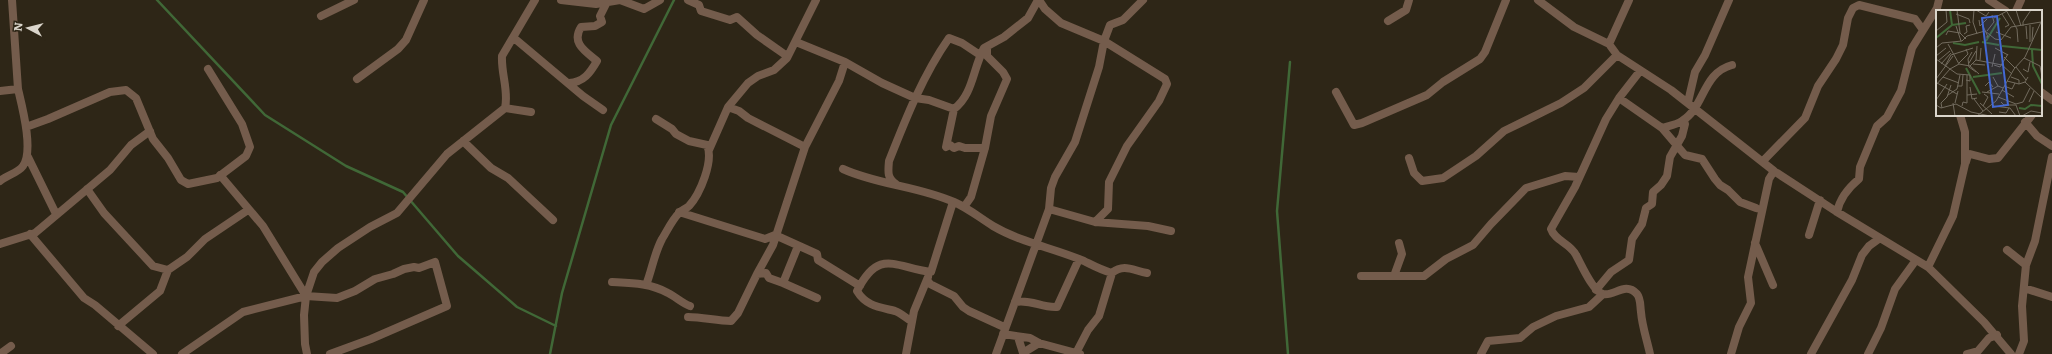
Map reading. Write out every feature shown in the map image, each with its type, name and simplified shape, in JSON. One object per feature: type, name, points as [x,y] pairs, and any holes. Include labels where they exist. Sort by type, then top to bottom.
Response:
[{"type":"street","points":[[12,0],[18,89],[26,127],[28,157],[56,214]]},
{"type":"street","points":[[321,16],[354,0]]},
{"type":"street","points":[[357,79],[398,49],[406,40],[424,0]]},
{"type":"street","points":[[307,354],[305,344],[304,315],[306,296],[314,272],[322,262],[338,248],[370,227],[397,213],[447,154],[505,108],[508,97],[501,67],[502,56],[514,38],[535,0]]},
{"type":"street","points":[[561,0],[596,4],[620,0],[644,9],[660,0]]},
{"type":"street","points":[[688,0],[699,5],[702,10],[730,20],[737,18],[758,36],[787,56]]},
{"type":"street","points":[[646,285],[656,252],[679,212],[688,207],[700,191],[704,177],[708,170],[709,150],[728,107],[748,83],[758,76],[774,70],[787,58],[796,42],[796,37],[816,0]]},
{"type":"street","points":[[985,148],[965,148],[959,146],[954,148],[950,145],[946,147],[954,108],[961,103],[968,90],[980,55],[984,48],[987,48],[1004,37],[1028,18],[1038,0],[1045,9],[1061,23],[1104,41],[1165,79],[1166,84],[1159,101],[1127,146],[1109,182],[1108,209],[1095,222]]},
{"type":"street","points":[[996,354],[1037,246],[1049,209],[1055,177],[1075,142],[1099,67],[1104,41],[1110,24],[1123,20],[1143,0]]},
{"type":"street","points":[[1388,21],[1406,10],[1409,0]]},
{"type":"street","points":[[1336,92],[1354,125],[1427,95],[1443,82],[1480,59],[1485,52],[1506,0]]},
{"type":"street","points":[[1538,0],[1574,27],[1609,44],[1617,55],[1688,102],[1774,171],[1837,212],[1928,267],[1997,336],[2011,354]]},
{"type":"street","points":[[1609,44],[1629,0]]},
{"type":"street","points":[[1688,102],[1698,65],[1705,55],[1729,0]]},
{"type":"street","points":[[1837,212],[1840,200],[1851,186],[1859,179],[1860,167],[1877,126],[1887,117],[1901,91],[1912,48],[1937,8],[1939,0]]},
{"type":"street","points":[[1989,0],[2004,10]]},
{"type":"street","points":[[2016,10],[2021,0]]},
{"type":"street","points":[[569,83],[577,82],[592,72],[597,60],[580,48],[576,40],[577,34],[581,27],[595,26],[602,22],[600,16],[607,2]]},
{"type":"street","points":[[1763,162],[1804,118],[1818,86],[1836,59],[1843,45],[1848,18],[1853,8],[1859,5],[1915,20],[1923,30]]},
{"type":"street","points":[[514,38],[603,110]]},
{"type":"street","points":[[897,185],[890,180],[888,175],[888,161],[923,80],[949,38],[962,43],[980,55]]},
{"type":"street","points":[[796,42],[845,62],[882,83],[915,98],[929,100],[954,108]]},
{"type":"street","points":[[964,207],[971,197],[985,148],[991,116],[1007,79],[1003,72],[991,62],[987,56],[987,48]]},
{"type":"street","points":[[1409,158],[1414,173],[1422,181],[1442,178],[1476,156],[1504,131],[1561,103],[1584,88],[1617,55]]},
{"type":"street","points":[[688,317],[701,317],[720,321],[731,321],[738,313],[757,274],[768,256],[806,147],[839,81],[845,62]]},
{"type":"street","points":[[1662,128],[1684,121],[1694,108],[1715,73],[1732,65]]},
{"type":"street","points":[[26,127],[110,92],[126,90],[136,98],[150,131],[181,180],[188,184],[196,184],[217,178],[246,156],[250,146],[242,124],[208,69]]},
{"type":"street","points":[[1599,292],[1583,271],[1576,254],[1553,234],[1551,229],[1579,177],[1606,119],[1619,98],[1640,71]]},
{"type":"street","points":[[0,92],[18,89]]},
{"type":"street","points":[[2042,93],[2052,100]]},
{"type":"street","points":[[1619,98],[1662,128],[1676,146],[1685,154],[1702,159],[1720,185],[1728,190],[1740,202],[1756,208]]},
{"type":"street","points":[[728,107],[739,111],[748,118],[806,147]]},
{"type":"street","points":[[505,108],[530,112]]},
{"type":"street","points":[[1960,116],[1965,132],[1965,164]]},
{"type":"street","points":[[1928,267],[1953,216],[1968,155],[1970,154],[1990,159],[1998,158],[2031,116]]},
{"type":"street","points":[[656,119],[672,129],[676,134],[689,140],[707,145],[709,150]]},
{"type":"street","points":[[1481,354],[1488,340],[1520,338],[1533,326],[1556,316],[1589,307],[1611,272],[1629,260],[1632,239],[1642,224],[1646,208],[1652,204],[1653,192],[1662,185],[1667,176],[1668,163],[1682,136],[1685,124],[1684,121]]},
{"type":"street","points":[[2025,122],[2037,136],[2052,146]]},
{"type":"street","points":[[1,241],[35,233],[110,170],[131,145],[150,131]]},
{"type":"street","points":[[463,141],[491,168],[508,178],[553,220]]},
{"type":"street","points":[[0,181],[23,167],[28,157]]},
{"type":"street","points":[[2018,354],[2024,341],[2022,306],[2026,265],[2035,241],[2051,169],[2052,157]]},
{"type":"street","points":[[843,169],[858,176],[915,189],[953,202],[964,207],[993,226],[1037,246],[1079,259],[1099,270],[1112,273]]},
{"type":"street","points":[[1731,354],[1739,327],[1751,304],[1748,277],[1769,179],[1774,171]]},
{"type":"street","points":[[220,175],[263,226],[306,296]]},
{"type":"street","points":[[1361,276],[1424,276],[1446,260],[1473,245],[1526,188],[1565,176],[1579,177]]},
{"type":"street","points":[[87,189],[104,213],[153,266],[168,270]]},
{"type":"street","points":[[1809,235],[1820,200]]},
{"type":"street","points":[[906,354],[911,321],[929,276],[953,202]]},
{"type":"street","points":[[1049,209],[1095,222],[1148,226],[1170,231]]},
{"type":"street","points":[[118,326],[160,291],[168,270],[187,258],[205,240],[248,210]]},
{"type":"street","points":[[679,212],[765,239],[775,235],[817,254],[818,260],[860,286]]},
{"type":"street","points":[[30,234],[84,298],[95,305],[118,326],[154,354]]},
{"type":"street","points":[[1811,354],[1852,280],[1862,255],[1869,246],[1880,238]]},
{"type":"street","points":[[1755,241],[1756,248],[1772,285]]},
{"type":"street","points":[[1394,276],[1402,254],[1400,243]]},
{"type":"street","points":[[783,282],[798,246]]},
{"type":"street","points":[[2007,250],[2026,265]]},
{"type":"street","points":[[1015,302],[1024,300],[1049,308],[1057,307],[1079,259]]},
{"type":"street","points":[[1868,354],[1881,328],[1895,289],[1916,260]]},
{"type":"street","points":[[182,354],[243,312],[306,296],[337,298],[355,291],[375,279],[404,269],[414,267],[419,268],[435,262],[447,306],[371,339],[330,354]]},
{"type":"street","points":[[911,321],[896,312],[881,309],[865,302],[857,291],[870,270],[883,263],[929,276]]},
{"type":"street","points":[[929,276],[930,284],[954,296],[963,307],[1004,330],[1018,337],[1030,338],[1057,351],[1078,354],[1088,330],[1099,316],[1112,273],[1117,269],[1130,267],[1147,273]]},
{"type":"street","points":[[757,274],[766,273],[769,278],[783,282],[817,298]]},
{"type":"street","points":[[612,282],[646,285],[668,293],[690,306]]},
{"type":"street","points":[[2024,288],[2052,297]]},
{"type":"street","points":[[1599,292],[1610,293],[1618,289],[1627,289],[1636,292],[1640,298],[1641,316],[1650,354]]},
{"type":"street","points":[[1967,354],[1978,352],[1989,338],[1997,336]]},
{"type":"street","points":[[1018,337],[1023,353],[1039,343]]},
{"type":"street","points":[[0,354],[11,346]]},
{"type":"waterway","points":[[157,0],[265,115],[346,166],[403,192],[458,256],[517,307],[556,326]]},
{"type":"waterway","points":[[550,354],[562,293],[611,125],[674,0]]},
{"type":"waterway","points":[[1288,354],[1277,211],[1290,62]]}]
